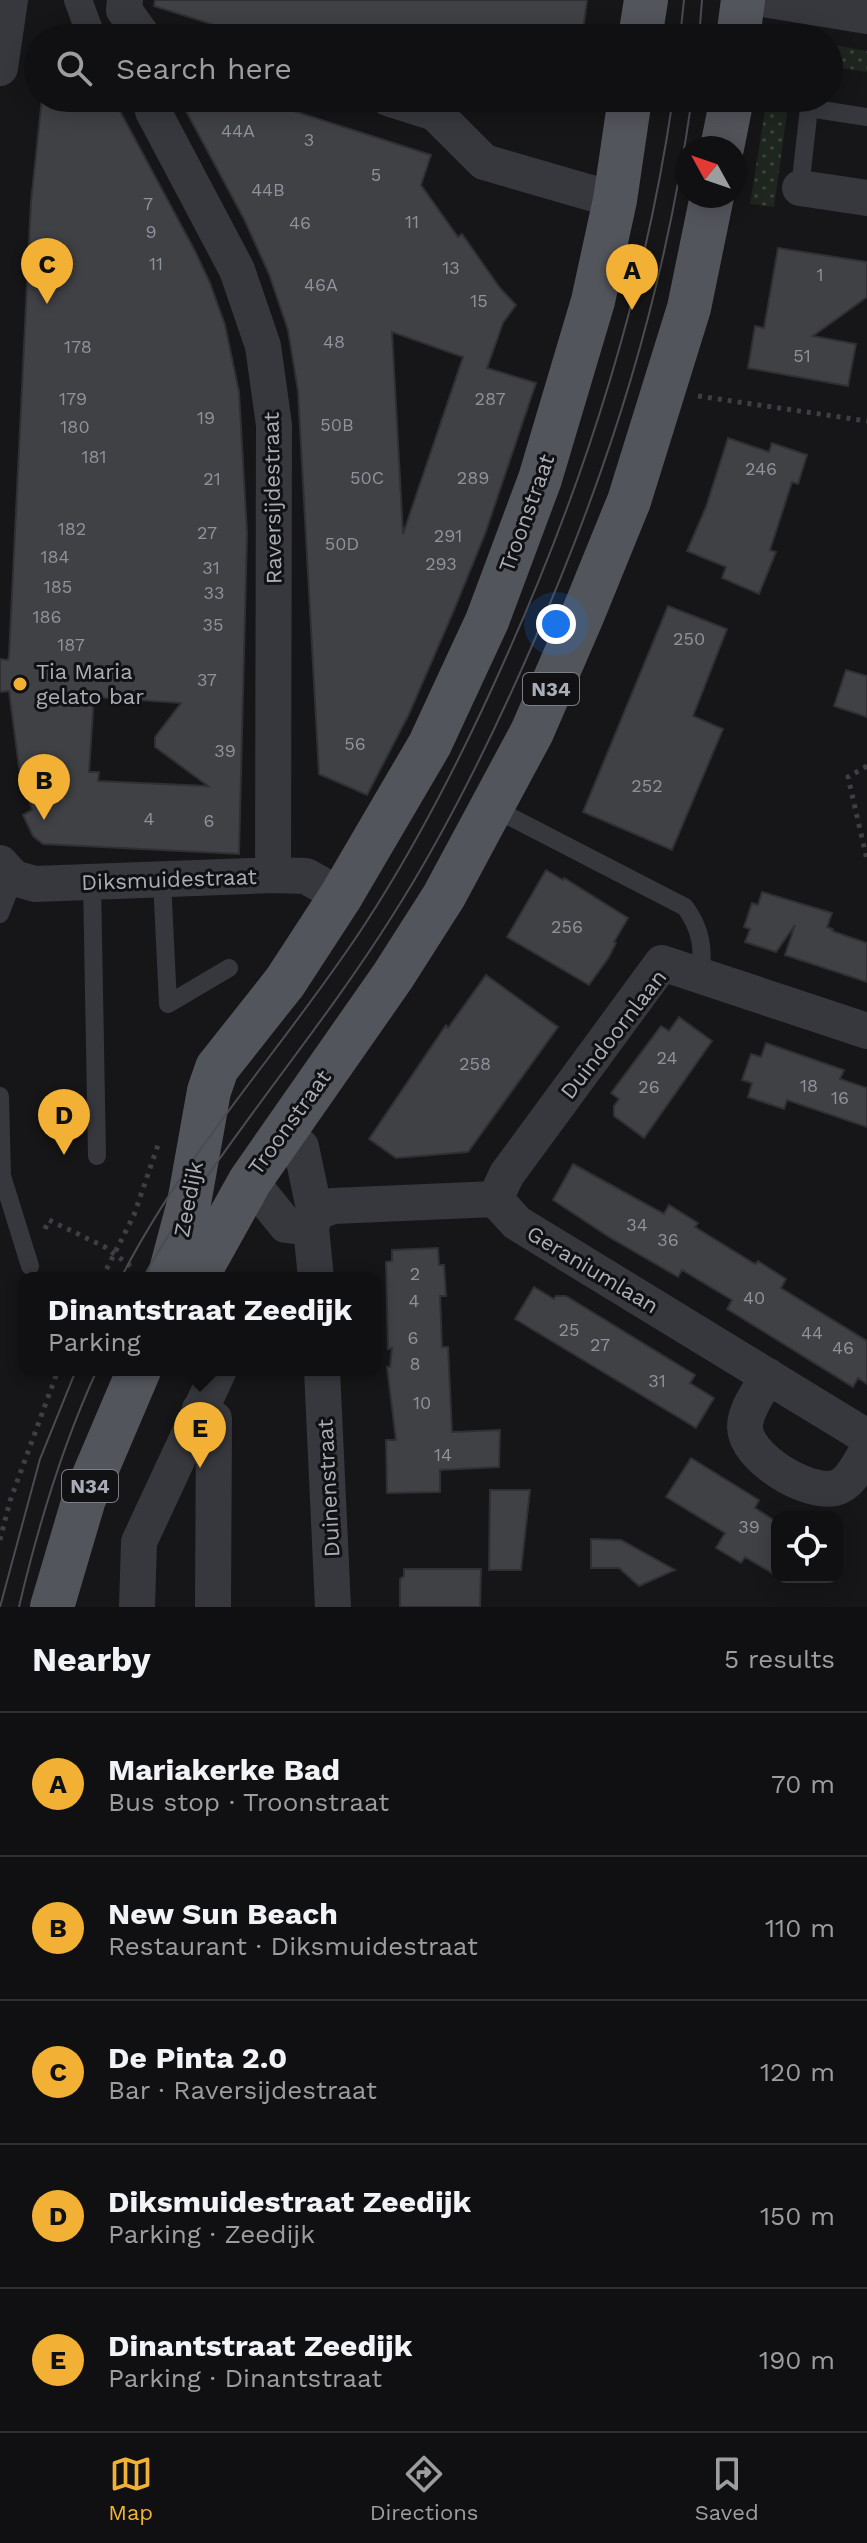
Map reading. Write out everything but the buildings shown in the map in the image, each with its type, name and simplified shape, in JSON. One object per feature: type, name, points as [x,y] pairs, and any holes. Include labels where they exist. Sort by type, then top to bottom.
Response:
[{"type":"main road","points":[[642,24],[646,0]]},
{"type":"main road","points":[[740,24],[743,0]]},
{"type":"main road","name":"Troonstraat","points":[[628,112],[615,200],[593,301],[540,479],[487,621],[430,744],[341,896],[285,982],[217,1068],[204,1118],[219,1156],[250,1181],[444,896],[532,732],[629,501],[689,308],[710,208]]},
{"type":"main road","points":[[724,136],[729,112]]},
{"type":"main road","name":"Zeedijk","points":[[154,1272],[189,1203],[204,1118]]},
{"type":"main road","name":"Zeedijk","points":[[199,1272],[250,1181]]},
{"type":"main road","name":"N34","points":[[52,1607],[84,1499],[136,1376]]},
{"type":"street","points":[[0,68],[10,0]]},
{"type":"street","points":[[78,0],[87,24]]},
{"type":"street","points":[[125,0],[124,10],[134,24]]},
{"type":"street","points":[[769,0],[867,16]]},
{"type":"street","name":"Raversijdestraat","points":[[154,112],[237,270],[263,346],[274,425],[273,875]]},
{"type":"street","points":[[432,112],[484,162],[615,200]]},
{"type":"street","points":[[800,188],[867,198]]},
{"type":"street","name":"Diksmuidestraat","points":[[7,870],[35,884],[306,876],[341,896]]},
{"type":"street","name":"Duindoornlaan","points":[[495,1199],[507,1174],[662,963],[867,1031]]},
{"type":"street","points":[[284,1133],[301,1147],[313,1220],[316,1272]]},
{"type":"street","points":[[250,1181],[286,1225],[313,1220],[333,1206],[495,1199]]},
{"type":"street","name":"Geraniumlaan","points":[[495,1199],[517,1223],[867,1437]]},
{"type":"street","points":[[137,1607],[139,1542],[216,1376]]},
{"type":"street","name":"Duinenstraat","points":[[322,1376],[333,1607]]},
{"type":"street","points":[[768,1376],[750,1408],[745,1424],[747,1441],[761,1458],[808,1487],[823,1489],[844,1483],[867,1451]]},
{"type":"street","points":[[200,1409],[214,1419],[213,1607]]},
{"type":"lane","points":[[800,188],[809,112]]},
{"type":"lane","points":[[835,112],[867,117]]},
{"type":"lane","points":[[493,808],[685,907],[696,921],[703,944],[701,976]]},
{"type":"lane","points":[[0,914],[7,870]]},
{"type":"lane","points":[[162,880],[168,1004],[229,968]]},
{"type":"lane","points":[[92,882],[97,1156]]},
{"type":"lane","points":[[0,1096],[2,1176],[27,1260]]},
{"type":"path","points":[[666,388],[697,396],[867,421]]},
{"type":"path","points":[[867,766],[848,777],[867,860]]},
{"type":"path","points":[[27,1260],[49,1220],[149,1272]]},
{"type":"path","points":[[0,1540],[10,1501],[56,1376]]},
{"type":"shaded area","points":[[843,47],[867,51],[867,72],[843,68]]},
{"type":"shaded area","points":[[765,112],[787,112],[774,207],[750,204]]},
{"type":"tram line","points":[[681,24],[684,0]]},
{"type":"tram line","points":[[700,24],[702,0]]},
{"type":"tram line","points":[[124,1272],[147,1231],[206,1141],[365,924],[424,826],[475,724],[563,520],[610,382],[646,242],[671,112]]},
{"type":"tram line","points":[[147,1272],[201,1185],[391,918],[449,820],[500,718],[586,513],[631,379],[666,242],[690,112]]},
{"type":"tram line","points":[[0,1607],[40,1459],[74,1376]]},
{"type":"tram line","points":[[19,1607],[52,1487],[95,1376]]},
{"type":"place","name":"De Pinta 2.0","points":[[47,304]]},
{"type":"place","name":"Mariakerke Bad","points":[[632,310]]},
{"type":"place","name":"Tia Maria gelato bar","points":[[20,684]]},
{"type":"place","name":"New Sun Beach","points":[[44,820]]},
{"type":"place","name":"Diksmuidestraat Zeedijk","points":[[64,1155]]},
{"type":"place","name":"Dinantstraat Zeedijk","points":[[200,1468]]}]
